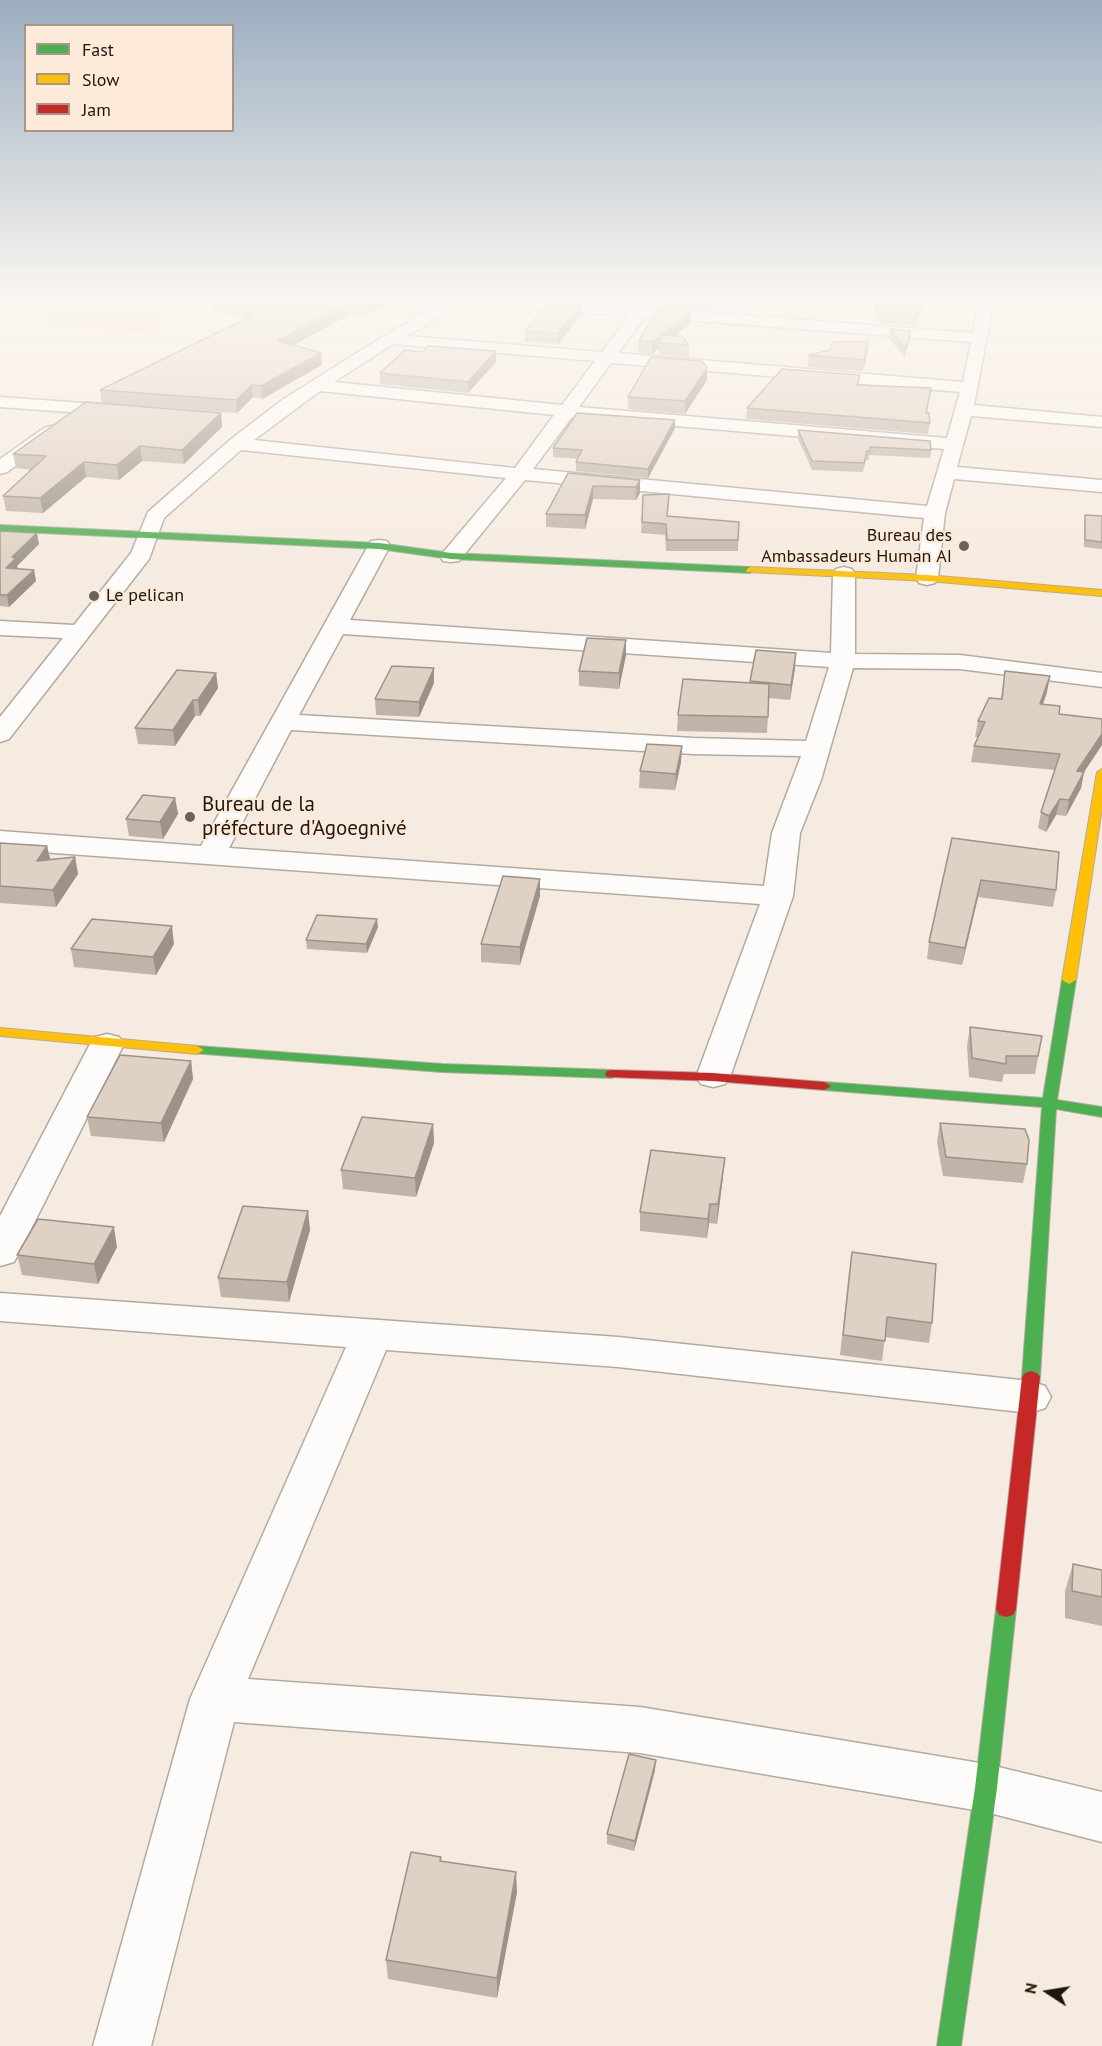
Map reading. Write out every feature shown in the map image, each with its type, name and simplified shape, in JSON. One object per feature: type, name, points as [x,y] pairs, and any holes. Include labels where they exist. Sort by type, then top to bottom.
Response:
[{"type":"street","points":[[0,734],[141,554],[155,516],[262,423],[305,394]]},
{"type":"street","points":[[402,394],[953,444]]},
{"type":"street","points":[[451,555],[520,474],[578,394]]},
{"type":"street","points":[[927,578],[934,513],[968,394]]},
{"type":"street","points":[[0,402],[143,413]]},
{"type":"street","points":[[0,468],[84,408]]},
{"type":"street","points":[[964,410],[1102,422]]},
{"type":"street","points":[[238,421],[262,423]]},
{"type":"street","points":[[237,444],[520,474],[934,513]]},
{"type":"street","points":[[946,472],[1102,486]]},
{"type":"street","points":[[0,528],[379,546],[451,555],[927,578],[1102,593]]},
{"type":"street","points":[[211,854],[379,546]]},
{"type":"street","points":[[713,1077],[778,896],[786,833],[817,749],[843,661],[844,574]]},
{"type":"street","points":[[335,626],[843,661],[960,662],[1102,680]]},
{"type":"street","points":[[0,628],[81,632]]},
{"type":"street","points":[[283,722],[693,746],[817,749]]},
{"type":"street","points":[[949,2046],[986,1788],[1030,1397],[1049,1103],[1102,772]]},
{"type":"street","points":[[0,840],[778,896]]},
{"type":"street","points":[[0,1032],[107,1044],[442,1068],[713,1077],[1049,1103],[1102,1112]]},
{"type":"street","points":[[0,1253],[107,1044]]},
{"type":"street","points":[[0,1307],[618,1352],[1030,1397]]},
{"type":"street","points":[[122,2046],[215,1699],[373,1334]]},
{"type":"street","points":[[215,1699],[640,1730],[986,1788],[1102,1817]]},
{"type":"building","points":[[161,394],[242,394],[236,400]]},
{"type":"building","points":[[629,394],[689,394],[685,401],[628,397]]},
{"type":"building","points":[[759,394],[930,394],[926,413],[929,413],[930,423],[747,408]]},
{"type":"building","points":[[86,402],[221,413],[182,450],[140,446],[117,465],[84,462],[40,498],[3,496],[46,456],[13,454]]},
{"type":"building","points":[[577,413],[675,420],[648,469],[576,462],[582,450],[553,448]]},
{"type":"building","points":[[798,430],[930,441],[931,450],[870,447],[864,463],[812,461]]},
{"type":"building","points":[[568,473],[640,480],[636,487],[593,486],[585,515],[546,514]]},
{"type":"building","points":[[669,494],[667,516],[739,522],[738,540],[667,540],[666,524],[642,522],[643,495]]},
{"type":"building","points":[[1085,515],[1102,516],[1102,542],[1085,540]]},
{"type":"building","points":[[0,531],[37,533],[12,557],[16,558],[6,568],[34,570],[7,595],[0,595]]},
{"type":"building","points":[[587,638],[626,640],[619,673],[579,671]]},
{"type":"building","points":[[756,650],[796,653],[791,685],[750,681]]},
{"type":"building","points":[[392,666],[434,668],[419,702],[375,699]]},
{"type":"building","points":[[177,670],[216,673],[198,700],[193,700],[173,730],[135,728]]},
{"type":"building","points":[[1005,671],[1050,676],[1040,704],[1060,706],[1059,714],[1102,719],[1102,734],[1077,771],[1084,772],[1069,800],[1060,799],[1049,816],[1041,812],[1060,754],[974,746],[985,722],[978,721],[989,698],[1002,699]]},
{"type":"building","points":[[683,679],[769,684],[768,717],[678,715]]},
{"type":"building","points":[[647,744],[682,746],[676,774],[640,771]]},
{"type":"building","points":[[143,795],[175,798],[160,822],[126,819]]},
{"type":"building","points":[[952,838],[1059,852],[1056,890],[981,880],[965,948],[929,942]]},
{"type":"building","points":[[0,843],[47,846],[37,861],[75,857],[53,890],[0,886]]},
{"type":"building","points":[[503,876],[540,879],[520,947],[481,944]]},
{"type":"building","points":[[317,915],[377,919],[366,944],[306,940]]},
{"type":"building","points":[[92,919],[172,926],[153,957],[71,949]]},
{"type":"building","points":[[970,1027],[1042,1036],[1038,1056],[1006,1056],[1006,1064],[972,1058]]},
{"type":"building","points":[[120,1055],[191,1061],[161,1123],[87,1117]]},
{"type":"building","points":[[362,1117],[433,1124],[415,1178],[341,1170]]},
{"type":"building","points":[[940,1123],[1025,1129],[1029,1140],[1027,1164],[946,1157]]},
{"type":"building","points":[[651,1150],[725,1158],[718,1204],[710,1204],[708,1219],[640,1212]]},
{"type":"building","points":[[243,1206],[308,1211],[287,1282],[218,1278]]},
{"type":"building","points":[[38,1219],[114,1227],[94,1264],[17,1255]]},
{"type":"building","points":[[852,1252],[936,1264],[932,1323],[887,1317],[885,1341],[843,1335]]},
{"type":"building","points":[[1073,1564],[1102,1570],[1102,1597],[1072,1591]]},
{"type":"building","points":[[629,1754],[656,1760],[635,1841],[607,1834]]},
{"type":"building","points":[[411,1852],[441,1857],[440,1861],[516,1872],[497,1978],[386,1960]]},
{"type":"traffic: fast","points":[[0,528],[379,546],[451,556],[750,570]]},
{"type":"traffic: fast","points":[[1031,1377],[1049,1103],[1069,980]]},
{"type":"traffic: fast","points":[[197,1050],[442,1068],[612,1074]]},
{"type":"traffic: fast","points":[[824,1086],[1049,1103],[1102,1112]]},
{"type":"traffic: fast","points":[[949,2046],[986,1788],[1006,1609]]},
{"type":"traffic: slow","points":[[750,570],[927,578],[1102,593]]},
{"type":"traffic: slow","points":[[1069,980],[1102,772]]},
{"type":"traffic: slow","points":[[0,1032],[197,1050]]},
{"type":"traffic: jam","points":[[612,1074],[713,1077],[824,1086]]},
{"type":"traffic: jam","points":[[1006,1609],[1031,1377]]},
{"type":"place","name":"Bureau des Ambassadeurs Human AI","points":[[964,546]]},
{"type":"place","name":"Le pelican","points":[[94,596]]},
{"type":"place","name":"Bureau de la préfecture d'Agoegnivé","points":[[190,817]]}]
